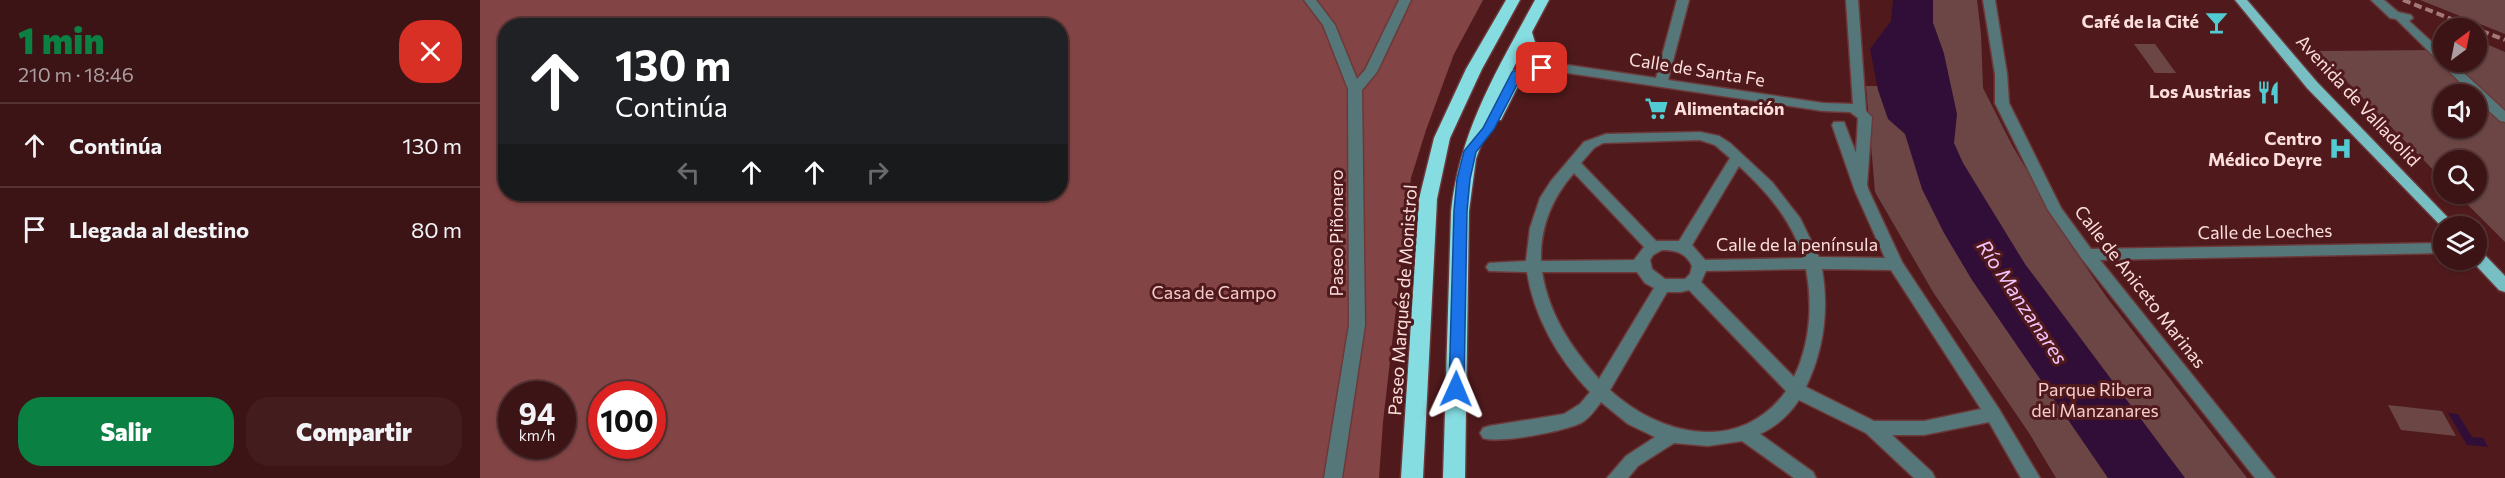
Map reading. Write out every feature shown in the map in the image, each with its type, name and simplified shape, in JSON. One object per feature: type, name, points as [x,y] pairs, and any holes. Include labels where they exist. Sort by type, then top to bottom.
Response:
[{"type":"highway","name":"Paseo Marqués de Monistrol","points":[[1412,478],[1428,199],[1442,138],[1474,69],[1513,0]]},
{"type":"highway","points":[[1454,478],[1460,211],[1464,179],[1470,151],[1496,87],[1542,0]]},
{"type":"highway","points":[[1525,32],[1528,49],[1539,61],[1554,67]]},
{"type":"highway","points":[[1470,151],[1488,129],[1516,75],[1529,69],[1554,67]]},
{"type":"main road","name":"Avenida de Valladolid","points":[[2241,0],[2312,85],[2439,216]]},
{"type":"main road","points":[[2487,267],[2505,286]]},
{"type":"street","points":[[1310,0],[1329,25],[1355,89],[1371,72],[1405,0]]},
{"type":"street","points":[[1661,83],[1683,0]]},
{"type":"street","points":[[1852,0],[1861,118],[1862,191]]},
{"type":"street","name":"Calle de Aniceto Marinas","points":[[1989,0],[2001,74],[2002,103],[2055,210],[2087,255],[2266,478]]},
{"type":"street","points":[[2377,0],[2394,15],[2388,18],[2406,25],[2433,51]]},
{"type":"street","name":"Calle de Santa Fe","points":[[1554,67],[1835,109],[1844,106],[1861,118]]},
{"type":"street","points":[[2456,72],[2505,118]]},
{"type":"street","name":"Paseo Piñonero","points":[[1333,478],[1357,325],[1355,89]]},
{"type":"street","points":[[1835,109],[1831,115],[1839,125],[1862,191],[1895,264],[1993,414],[2031,478]]},
{"type":"street","points":[[1839,125],[1846,127],[1861,118]]},
{"type":"street","points":[[1710,137],[1724,144],[1737,157],[1762,178],[1785,205],[1803,236],[1813,263],[1819,295],[1818,324],[1810,357],[1796,390],[1787,405],[1768,422],[1743,433],[1706,439],[1672,435],[1639,422],[1600,391],[1573,361],[1547,319],[1533,267],[1540,218],[1552,190],[1593,141],[1606,138],[1710,137]]},
{"type":"street","points":[[1683,247],[1737,157]]},
{"type":"street","points":[[1574,164],[1653,247]]},
{"type":"street","points":[[1668,244],[1683,247],[1695,255],[1700,266],[1697,278],[1692,283],[1678,287],[1663,285],[1649,278],[1642,266],[1644,255],[1653,247],[1668,244]]},
{"type":"street","name":"Calle de Loeches","points":[[2087,255],[2433,248]]},
{"type":"street","name":"Calle de la península","points":[[1700,266],[1813,263],[1895,264]]},
{"type":"street","points":[[1494,267],[1642,266]]},
{"type":"street","points":[[1692,283],[1796,390],[1872,428],[1926,478]]},
{"type":"street","points":[[1490,433],[1566,421],[1586,411],[1663,285]]},
{"type":"street","points":[[1872,428],[1924,428],[1993,414]]},
{"type":"street","points":[[1743,433],[1807,478]]},
{"type":"street","points":[[1616,478],[1632,460],[1672,435]]},
{"type":"green space","name":"Casa de Campo","points":[[480,0],[1483,0],[1454,54],[1411,178],[1383,422],[1379,478],[480,478]]},
{"type":"green space","name":"Parque Ribera del Manzanares","points":[[1933,0],[1977,0],[1983,88],[2012,145],[2070,244],[2108,299],[2247,478],[2056,478],[2029,433],[1933,292],[1875,192],[1866,86],[1877,86],[1944,54],[1933,23]]},
{"type":"green space","points":[[2420,0],[2505,0],[2505,34],[2487,27],[2487,18],[2465,18]]},
{"type":"green space","points":[[2134,44],[2155,44],[2176,73],[2155,73]]},
{"type":"green space","points":[[2487,44],[2505,52],[2505,242],[2487,224],[2487,216],[2479,216],[2467,204],[2487,204],[2487,150],[2433,150],[2433,170],[2317,51],[2433,50],[2433,72],[2487,72]]},
{"type":"green space","points":[[2388,405],[2442,411],[2456,436],[2401,430]]},
{"type":"water","name":"Río Manzanares","points":[[1893,0],[1933,0],[1933,23],[1944,54],[1957,114],[1954,143],[1963,163],[2025,264],[2185,478],[2108,478],[1972,280],[1944,233],[1922,189],[1905,134],[1888,119],[1878,90],[1870,49],[1891,21]]},
{"type":"water","points":[[2448,413],[2458,414],[2472,437],[2483,438],[2488,447],[2467,445]]},
{"type":"railway","points":[[2403,0],[2505,40]]},
{"type":"place","name":"Café de la Cité","points":[[2217,22]]},
{"type":"place","name":"Los Austrias","points":[[2269,92]]},
{"type":"place","name":"Alimentación","points":[[1656,109]]},
{"type":"place","name":"Centro Médico Deyre","points":[[2340,149]]},
{"type":"route","points":[[1456,389],[1460,211],[1470,151],[1488,129],[1516,75],[1529,69],[1542,68]]}]
